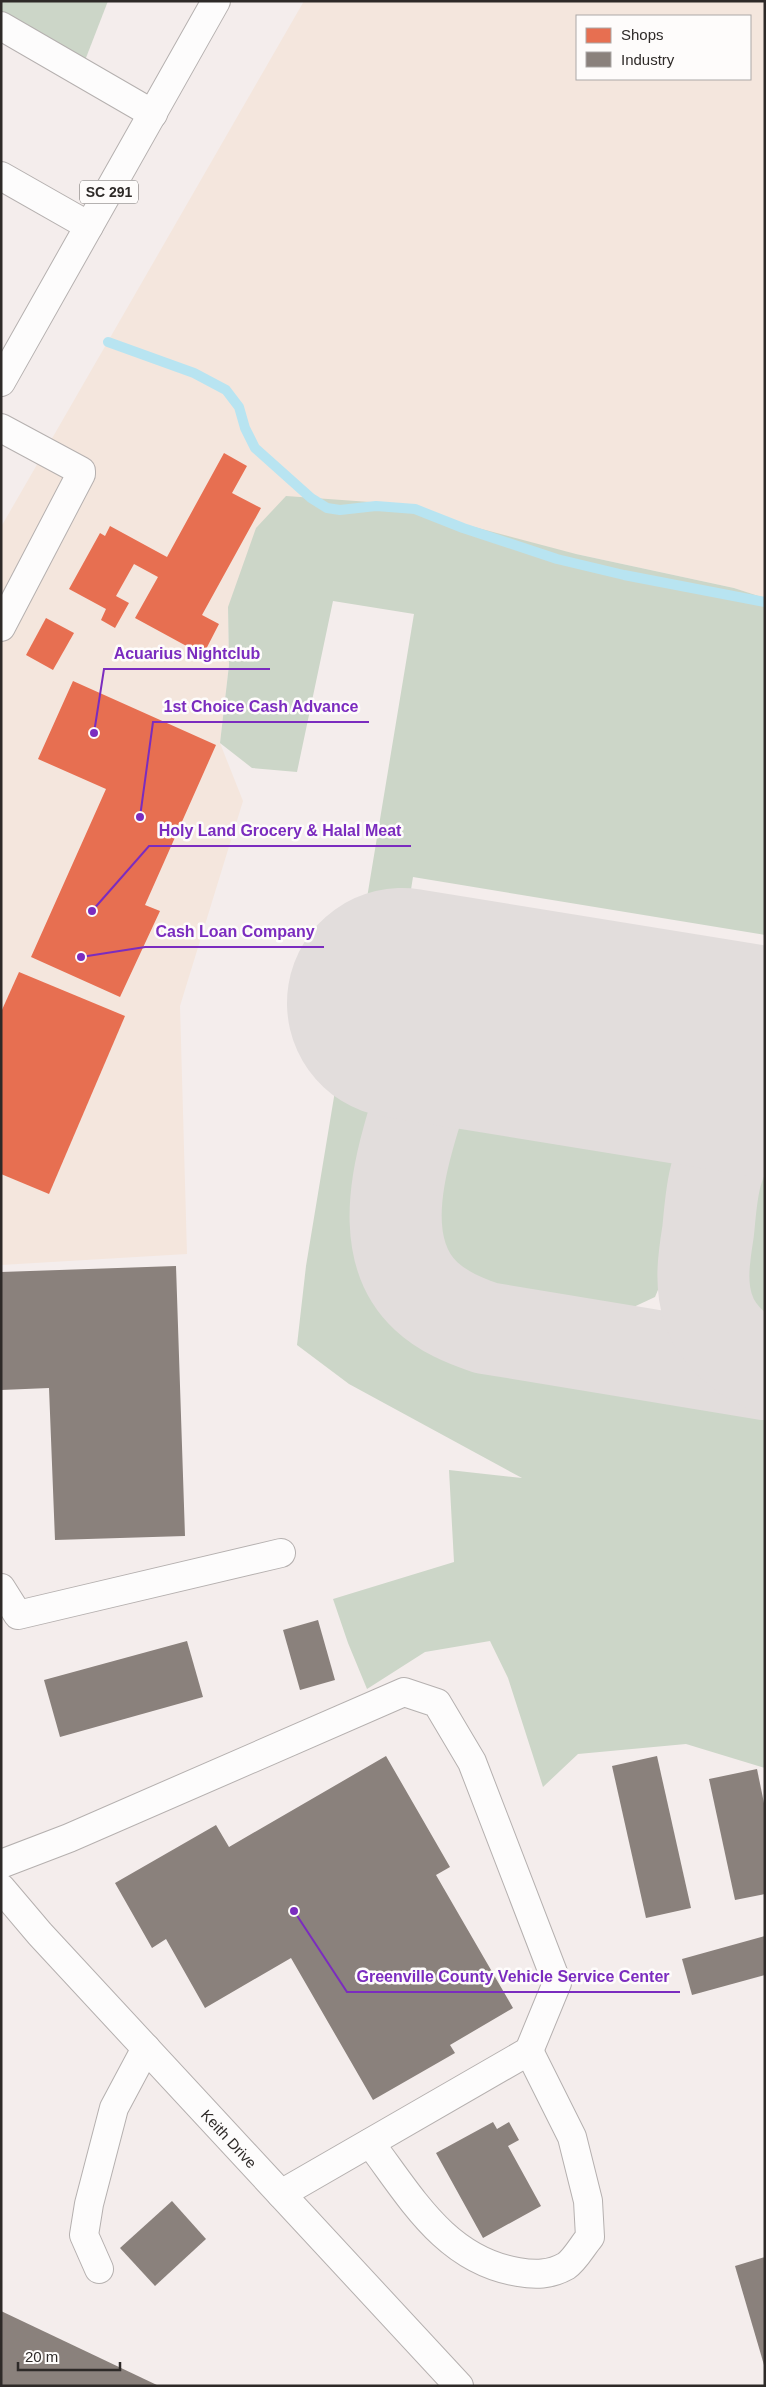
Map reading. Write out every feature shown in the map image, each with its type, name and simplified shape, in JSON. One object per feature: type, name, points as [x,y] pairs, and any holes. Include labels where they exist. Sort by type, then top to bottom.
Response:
[{"type":"street","name":"SC 291","points":[[1,382],[216,1]]},
{"type":"street","points":[[1,26],[153,114]]},
{"type":"street","points":[[1,176],[90,226]]},
{"type":"street","points":[[1,428],[81,471],[1,627]]},
{"type":"street","points":[[1,1588],[18,1615],[282,1553]]},
{"type":"street","points":[[1,1864],[69,1838],[404,1692],[437,1703],[472,1762],[557,1983],[528,2051],[281,2194]]},
{"type":"street","name":"Keith Drive","points":[[1,1888],[40,1934],[459,2386]]},
{"type":"street","points":[[99,2269],[84,2235],[89,2204],[114,2108],[146,2048]]},
{"type":"street","points":[[370,2143],[432,2225],[463,2252],[496,2269],[539,2276],[567,2266],[590,2237],[588,2201],[572,2137],[528,2051]]},
{"type":"shaded area","points":[[304,1],[765,1],[765,598],[734,588],[576,554],[228,607],[229,665],[220,743],[243,801],[180,1006],[187,1254],[1,1265],[1,527]]},
{"type":"green space","points":[[1,1],[108,1],[84,63],[1,18]]},
{"type":"green space","points":[[286,496],[384,503],[576,554],[734,588],[765,598],[765,935],[413,877],[364,1182],[363,1231],[375,1281],[400,1318],[442,1347],[765,1401],[765,1768],[686,1744],[578,1754],[543,1787],[508,1678],[490,1641],[425,1652],[367,1689],[348,1643],[333,1599],[454,1562],[449,1470],[522,1478],[349,1384],[297,1345],[306,1266],[414,614],[333,601],[297,772],[252,768],[220,743],[229,665],[228,607],[256,528]]},
{"type":"green space","points":[[446,1122],[680,1161],[685,1198],[678,1242],[655,1297],[625,1311],[561,1308],[470,1285],[441,1259],[426,1211],[430,1170]]},
{"type":"green space","points":[[751,1173],[765,1175],[765,1335],[739,1296],[734,1277],[732,1257],[737,1217]]},
{"type":"building: Shops","points":[[224,453],[247,466],[232,493],[261,508],[202,615],[219,624],[203,655],[135,618],[158,577],[134,564],[116,596],[129,603],[115,628],[101,620],[106,609],[69,589],[100,533],[105,536],[110,526],[167,557]]},
{"type":"building: Shops","points":[[46,618],[74,633],[53,670],[26,655]]},
{"type":"building: Shops","points":[[73,681],[216,745],[145,905],[160,911],[120,997],[31,957],[106,789],[38,759]]},
{"type":"building: Shops","points":[[19,972],[125,1016],[49,1194],[1,1174],[1,1012]]},
{"type":"building: Industry","points":[[176,1266],[185,1536],[55,1540],[49,1388],[1,1390],[1,1272]]},
{"type":"building: Industry","points":[[318,1620],[335,1680],[300,1690],[283,1630]]},
{"type":"building: Industry","points":[[187,1641],[203,1697],[60,1737],[44,1680]]},
{"type":"building: Industry","points":[[386,1756],[450,1867],[436,1875],[513,2008],[450,2045],[455,2053],[373,2100],[291,1958],[205,2008],[166,1939],[152,1948],[115,1883],[216,1825],[229,1847]]},
{"type":"building: Industry","points":[[657,1756],[691,1908],[646,1918],[612,1766]]},
{"type":"building: Industry","points":[[757,1769],[765,1808],[765,1894],[735,1900],[709,1779]]},
{"type":"building: Industry","points":[[765,1936],[765,1975],[692,1995],[682,1959]]},
{"type":"building: Industry","points":[[493,2122],[497,2129],[509,2122],[519,2140],[508,2146],[541,2206],[483,2238],[436,2153]]},
{"type":"building: Industry","points":[[172,2201],[206,2239],[155,2286],[120,2248]]},
{"type":"building: Industry","points":[[765,2257],[765,2365],[764,2365],[735,2266]]},
{"type":"building: Industry","points":[[1,2311],[159,2386],[1,2386]]},
{"type":"waterway","points":[[108,342],[194,373],[226,390],[239,407],[245,428],[255,448],[311,498],[327,508],[340,510],[376,506],[415,509],[463,528],[557,559],[624,575],[765,602]]},
{"type":"taxiway","points":[[531,1024],[493,1028],[467,1038],[439,1064],[420,1099],[403,1158],[396,1200],[398,1242],[403,1262],[412,1280],[426,1296],[440,1307],[462,1319],[486,1328],[765,1374]]},
{"type":"taxiway","points":[[765,1099],[734,1134],[719,1165],[712,1196],[703,1280],[708,1308],[717,1327],[730,1343],[747,1356],[765,1366]]},
{"type":"runway","points":[[402,1003],[765,1062]]},
{"type":"place","name":"Acuarius Nightclub","points":[[94,733]]},
{"type":"place","name":"1st Choice Cash Advance","points":[[140,817]]},
{"type":"place","name":"Holy Land Grocery & Halal Meat","points":[[92,911]]},
{"type":"place","name":"Cash Loan Company","points":[[81,957]]},
{"type":"place","name":"Greenville County Vehicle Service Center","points":[[294,1911]]}]
